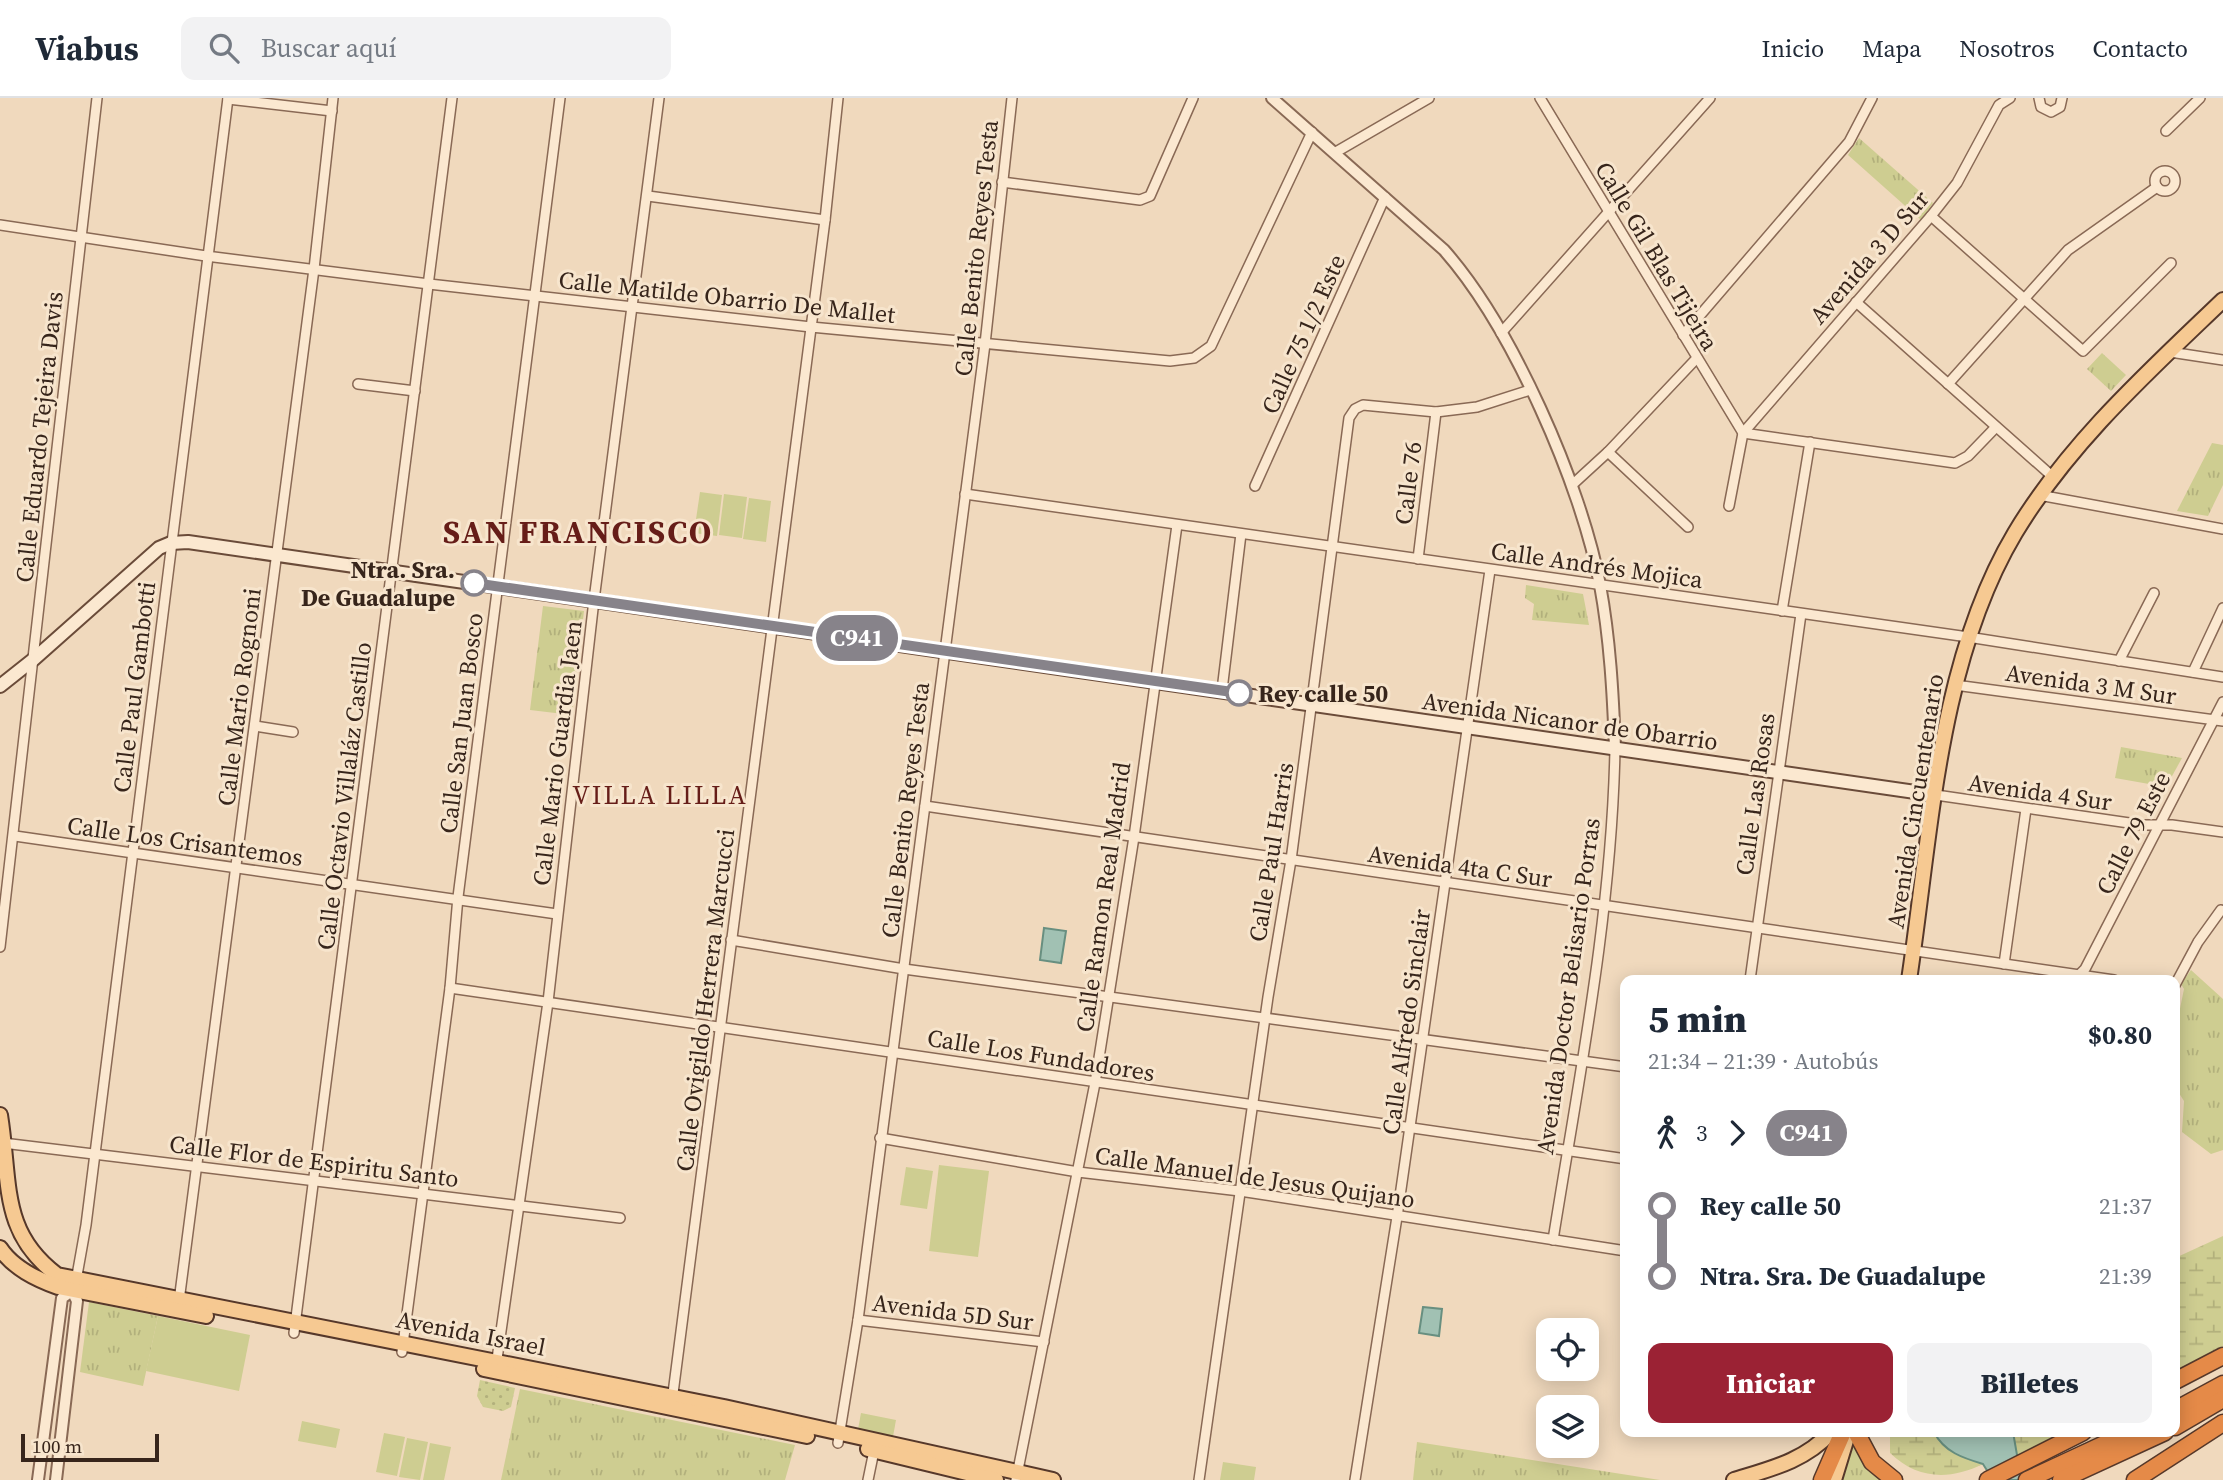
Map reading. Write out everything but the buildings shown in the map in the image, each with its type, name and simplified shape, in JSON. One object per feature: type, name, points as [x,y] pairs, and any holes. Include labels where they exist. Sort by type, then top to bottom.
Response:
[{"type":"highway","points":[[2180,1378],[2223,1356]]},
{"type":"highway","points":[[2180,1407],[2223,1384]]},
{"type":"highway","points":[[2180,1424],[2223,1399]]},
{"type":"highway","points":[[2135,1480],[2223,1423]]},
{"type":"highway","points":[[1822,1480],[1841,1437]]},
{"type":"highway","points":[[1859,1437],[1872,1462],[1894,1480]]},
{"type":"highway","points":[[1988,1480],[2074,1437]]},
{"type":"highway","points":[[2031,1478],[2119,1437]]},
{"type":"highway","points":[[2061,1480],[2154,1437]]},
{"type":"main road","name":"Avenida Cincuentenario","points":[[1910,975],[1955,685],[1968,637],[1993,575],[2039,495],[2071,454],[2223,300]]},
{"type":"main road","points":[[0,686],[159,548],[171,542]]},
{"type":"main road","name":"Avenida Nicanor de Obarrio","points":[[171,542],[392,570],[1936,795]]},
{"type":"main road","name":"Avenida Israel","points":[[0,1115],[3,1195],[6,1217],[15,1238],[37,1263],[74,1286],[496,1366],[672,1401],[1017,1476],[1053,1480]]},
{"type":"main road","name":"Avenida Israel","points":[[0,1248],[18,1267],[40,1281],[179,1301],[295,1328]]},
{"type":"main road","points":[[1734,1480],[1796,1460],[1826,1437]]},
{"type":"main road","points":[[1834,1480],[1847,1437]]},
{"type":"main road","name":"Avenida Israel","points":[[876,1446],[996,1480]]},
{"type":"street","name":"Calle Eduardo Tejeira Davis","points":[[0,947],[15,836],[97,98]]},
{"type":"street","name":"Calle Mario Rognoni","points":[[179,1301],[314,269],[333,98]]},
{"type":"street","name":"Calle Octavio Villaláz Castillo","points":[[295,1328],[452,98]]},
{"type":"street","name":"Calle San Juan Bosco","points":[[403,1348],[425,1194],[458,897],[560,98]]},
{"type":"street","name":"Calle Mario Guardia Jaen","points":[[496,1366],[548,1002],[594,600],[659,98]]},
{"type":"street","name":"Calle Ovigildo Herrera Marcucci","points":[[672,1401],[825,220],[838,98]]},
{"type":"street","name":"Calle Benito Reyes Testa","points":[[839,1438],[858,1320],[985,344],[1012,98]]},
{"type":"street","points":[[1002,182],[1140,200],[1150,197],[1193,98]]},
{"type":"street","name":"Avenida Doctor Belisario Porras","points":[[1272,98],[1336,152],[1461,270],[1501,333],[1530,390],[1572,485],[1600,585],[1611,666],[1615,748],[1613,820],[1604,906],[1553,1240]]},
{"type":"street","points":[[1336,152],[1429,98]]},
{"type":"street","name":"Calle Gil Blas Tijeira","points":[[1540,98],[1743,433]]},
{"type":"street","points":[[1501,333],[1710,98]]},
{"type":"street","points":[[1683,335],[1849,142],[1872,98]]},
{"type":"street","name":"Avenida 3 D Sur","points":[[1743,433],[1931,216],[1957,183],[1999,105],[2010,98]]},
{"type":"street","points":[[2039,98],[2041,107],[2051,112],[2060,107],[2062,98]]},
{"type":"street","points":[[2166,131],[2200,98]]},
{"type":"street","points":[[228,99],[332,111]]},
{"type":"street","name":"Calle Paul Gambotti","points":[[74,1286],[94,1154],[228,99]]},
{"type":"street","name":"Calle Matilde Obarrio De Mallet","points":[[0,225],[206,256],[429,284],[811,327],[1170,361],[1194,358],[1211,346],[1223,326],[1312,132]]},
{"type":"street","points":[[1948,384],[2068,250],[2157,187]]},
{"type":"street","points":[[648,196],[825,220]]},
{"type":"street","name":"Calle 75 1/2 Este","points":[[1255,486],[1385,197]]},
{"type":"street","points":[[1931,216],[2083,351],[2171,263]]},
{"type":"street","points":[[1856,302],[2053,477]]},
{"type":"street","points":[[2170,352],[2223,360]]},
{"type":"street","points":[[1572,485],[1608,452],[1696,359]]},
{"type":"street","points":[[358,384],[415,391]]},
{"type":"street","name":"Calle Paul Harris","points":[[1199,1480],[1265,1017],[1291,860],[1349,418],[1354,409],[1363,405],[1396,406],[1436,412],[1477,407],[1530,390]]},
{"type":"street","name":"Calle 76","points":[[1418,559],[1436,412]]},
{"type":"street","points":[[1729,506],[1743,433],[1955,463],[1968,456],[1997,427]]},
{"type":"street","points":[[1783,611],[1810,442]]},
{"type":"street","points":[[1608,452],[1688,527]]},
{"type":"street","name":"Calle Andrés Mojica","points":[[965,494],[1968,637],[2223,677]]},
{"type":"street","points":[[2039,495],[2223,529]]},
{"type":"street","name":"Calle Ramon Real Madrid","points":[[1017,1476],[1095,1083],[1134,837],[1153,680],[1177,525]]},
{"type":"street","points":[[1222,691],[1241,534]]},
{"type":"street","name":"Calle Alfredo Sinclair","points":[[1355,1480],[1397,1217],[1490,570]]},
{"type":"street","points":[[2119,661],[2154,593]]},
{"type":"street","points":[[2193,672],[2223,608]]},
{"type":"street","name":"Calle Las Rosas","points":[[1751,975],[1801,614]]},
{"type":"street","name":"Avenida 3 M Sur","points":[[1955,685],[2218,721]]},
{"type":"street","name":"Calle 79 Este","points":[[2080,975],[2085,970],[2157,825],[2218,721],[2223,702]]},
{"type":"street","points":[[255,726],[293,732]]},
{"type":"street","name":"Avenida 4 Sur","points":[[1936,795],[2026,809],[2223,832]]},
{"type":"street","name":"Avenida 4ta C Sur","points":[[925,806],[2004,964],[2061,975]]},
{"type":"street","points":[[2004,964],[2026,809]]},
{"type":"street","name":"Calle Los Crisantemos","points":[[15,836],[132,855],[458,897],[557,914]]},
{"type":"street","points":[[2180,976],[2198,942],[2221,910]]},
{"type":"street","points":[[731,940],[904,969],[1620,1066]]},
{"type":"street","name":"Calle Los Fundadores","points":[[450,988],[1620,1159]]},
{"type":"street","name":"Calle Manuel de Jesus Quijano","points":[[880,1139],[1078,1172],[1240,1191],[1620,1250]]},
{"type":"street","name":"Calle Flor de Espiritu Santo","points":[[3,1143],[620,1218]]},
{"type":"street","points":[[37,1480],[62,1298],[74,1286]]},
{"type":"street","points":[[56,1480],[77,1301],[74,1286]]},
{"type":"street","name":"Avenida 5D Sur","points":[[858,1320],[1044,1342]]},
{"type":"street","points":[[868,1480],[876,1446]]},
{"type":"green space","points":[[1859,138],[1933,203],[1921,220],[1848,155]]},
{"type":"green space","points":[[2102,353],[2126,375],[2111,391],[2087,369]]},
{"type":"green space","points":[[2212,443],[2223,445],[2223,485],[2208,516],[2177,511]]},
{"type":"green space","points":[[700,492],[722,495],[717,536],[694,533]]},
{"type":"green space","points":[[724,494],[747,497],[742,538],[719,535]]},
{"type":"green space","points":[[749,498],[771,501],[766,542],[743,539]]},
{"type":"green space","points":[[1526,585],[1583,594],[1589,625],[1532,620],[1534,604],[1525,598]]},
{"type":"green space","points":[[543,606],[584,611],[572,715],[530,710]]},
{"type":"green space","points":[[2121,747],[2182,758],[2166,787],[2115,778]]},
{"type":"green space","points":[[2191,970],[2223,999],[2223,1150],[2211,1154],[2182,1132],[2184,1101],[2180,1095],[2180,1009],[2184,989],[2181,984]]},
{"type":"green space","points":[[939,1165],[989,1171],[978,1257],[929,1251]]},
{"type":"green space","points":[[906,1167],[933,1171],[927,1209],[900,1205]]},
{"type":"green space","points":[[2223,1236],[2223,1346],[2180,1368],[2180,1256]]},
{"type":"green space","points":[[89,1302],[158,1316],[143,1386],[80,1372]]},
{"type":"green space","points":[[158,1316],[250,1335],[239,1391],[146,1371]]},
{"type":"green space","points":[[480,1380],[515,1388],[511,1407],[503,1411],[483,1407],[477,1396]]},
{"type":"green space","points":[[520,1389],[795,1445],[785,1480],[501,1480]]},
{"type":"green space","points":[[861,1413],[896,1420],[892,1442],[857,1435]]},
{"type":"green space","points":[[302,1421],[340,1429],[336,1448],[298,1441]]},
{"type":"green space","points":[[384,1433],[405,1437],[397,1476],[376,1472]]},
{"type":"green space","points":[[1890,1437],[1937,1437],[1943,1445],[1961,1457],[1983,1464],[1958,1473],[1935,1475],[1912,1468],[1890,1453]]},
{"type":"green space","points":[[2014,1437],[2054,1437],[2017,1455]]},
{"type":"green space","points":[[407,1438],[428,1442],[420,1480],[399,1477]]},
{"type":"green space","points":[[1853,1439],[1884,1480],[1841,1480]]},
{"type":"green space","points":[[1417,1442],[1660,1480],[1413,1480]]},
{"type":"green space","points":[[430,1443],[451,1447],[444,1480],[423,1480]]},
{"type":"green space","points":[[1223,1462],[1256,1467],[1254,1480],[1220,1480]]},
{"type":"shaded area","points":[[1044,928],[1066,931],[1061,963],[1040,960]]},
{"type":"shaded area","points":[[1423,1307],[1442,1309],[1439,1336],[1419,1333]]},
{"type":"shaded area","points":[[1937,1437],[2014,1437],[2017,1455],[2032,1480],[1993,1480],[1983,1464],[1961,1457]]},
{"type":"bus line","name":"C941","points":[[474,583],[1239,693]]},
{"type":"place","name":"Ntra. Sra. De Guadalupe","points":[[474,583]]},
{"type":"place","name":"Rey calle 50","points":[[1239,693]]},
{"type":"district","name":"SAN FRANCISCO","points":[[578,532]]},
{"type":"district","name":"VILLA LILLA","points":[[660,795]]}]
